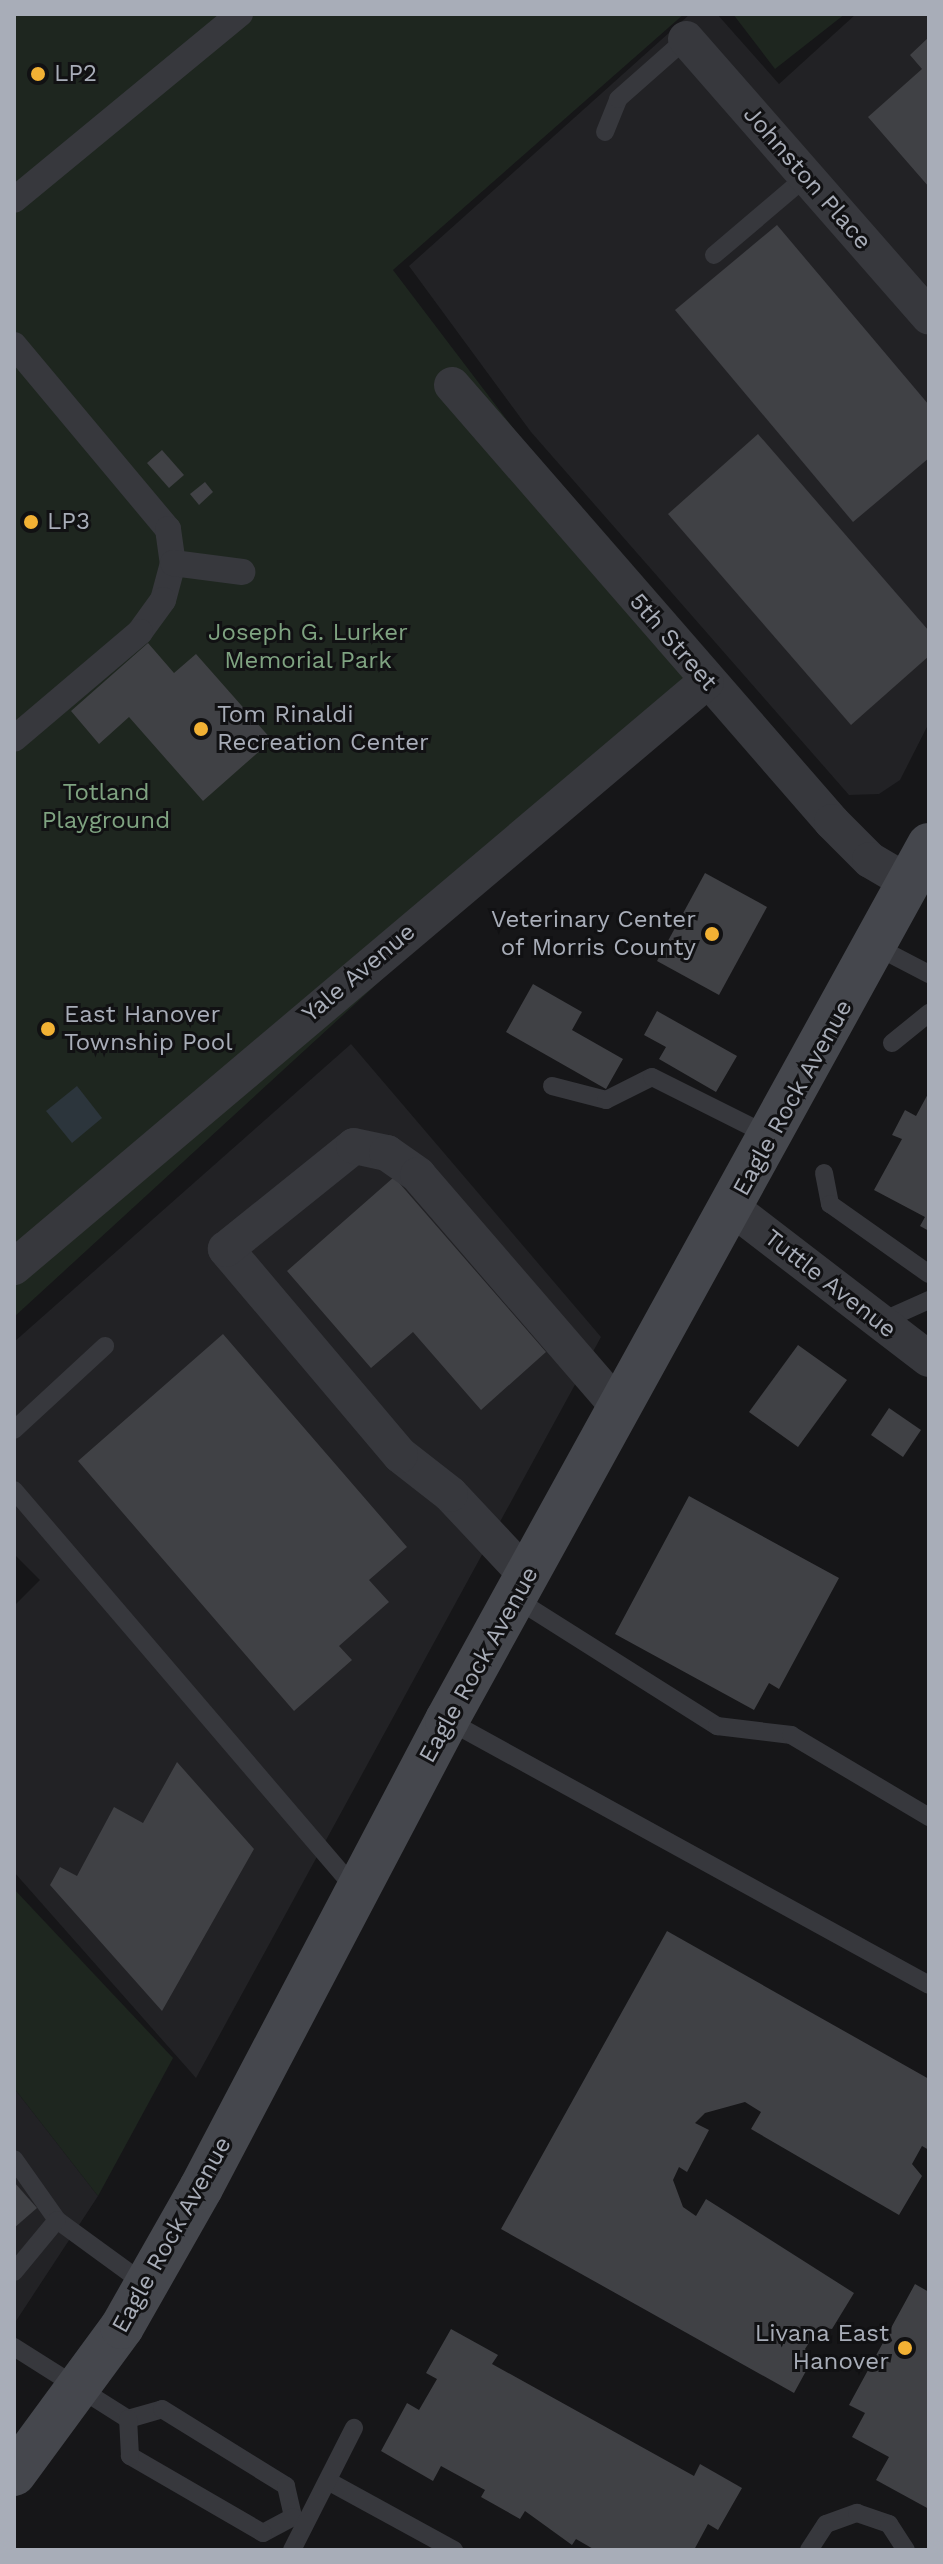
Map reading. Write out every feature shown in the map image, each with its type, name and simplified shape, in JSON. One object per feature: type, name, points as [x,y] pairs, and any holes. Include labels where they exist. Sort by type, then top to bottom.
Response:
[{"type":"main road","name":"Eagle Rock Avenue","points":[[14,2474],[79,2390],[146,2285],[447,1720],[877,947],[929,845]]},
{"type":"street","points":[[14,200],[240,14]]},
{"type":"street","name":"Johnston Place","points":[[686,39],[929,317]]},
{"type":"street","points":[[14,345],[168,529],[173,563],[163,600],[140,632],[14,739]]},
{"type":"street","name":"5th Street","points":[[452,385],[706,682],[870,860],[909,883]]},
{"type":"street","points":[[173,563],[242,572]]},
{"type":"street","name":"Yale Avenue","points":[[14,1267],[706,682]]},
{"type":"street","points":[[522,1588],[450,1494],[400,1455],[226,1249],[354,1146],[387,1153],[418,1175],[620,1409]]},
{"type":"street","name":"Tuttle Avenue","points":[[732,1208],[929,1359]]},
{"type":"lane","points":[[605,132],[618,99],[686,39]]},
{"type":"lane","points":[[714,255],[806,177]]},
{"type":"lane","points":[[877,947],[929,974]]},
{"type":"lane","points":[[892,1043],[929,1013]]},
{"type":"lane","points":[[552,1086],[606,1100],[652,1077],[770,1136]]},
{"type":"lane","points":[[824,1173],[830,1204],[929,1274]]},
{"type":"lane","points":[[880,1322],[929,1300]]},
{"type":"lane","points":[[14,1430],[105,1346]]},
{"type":"lane","points":[[14,1490],[357,1891]]},
{"type":"lane","points":[[522,1588],[717,1726],[791,1735],[929,1817]]},
{"type":"lane","points":[[447,1720],[929,1985]]},
{"type":"lane","points":[[14,2159],[57,2220],[146,2285]]},
{"type":"lane","points":[[14,2272],[57,2220]]},
{"type":"lane","points":[[14,2347],[128,2419],[162,2409],[286,2486],[299,2521]]},
{"type":"lane","points":[[128,2419],[130,2456],[263,2533],[299,2521]]},
{"type":"lane","points":[[292,2550],[299,2521],[328,2481],[354,2428]]},
{"type":"lane","points":[[328,2481],[454,2550]]},
{"type":"lane","points":[[809,2550],[826,2524],[857,2513],[889,2524],[906,2550]]},
{"type":"shaded area","points":[[690,14],[717,14],[779,84],[856,14],[929,14],[929,723],[900,780],[879,794],[849,795],[531,432],[409,266]]},
{"type":"shaded area","points":[[351,1044],[601,1337],[196,2078],[14,1872],[14,1606],[40,1580],[14,1554],[14,1342]]},
{"type":"shaded area","points":[[77,1086],[102,1118],[72,1143],[46,1111]]},
{"type":"shaded area","points":[[14,2088],[98,2196],[14,2324]]},
{"type":"green space","name":"Joseph G. Lurker Memorial Park","points":[[14,14],[684,14],[393,270],[706,682],[14,1317]]},
{"type":"green space","points":[[733,14],[845,14],[775,69]]},
{"type":"green space","points":[[14,1889],[173,2058],[98,2196],[14,2088]]},
{"type":"building","points":[[929,37],[929,187],[868,117],[922,69],[910,55]]},
{"type":"building","points":[[777,225],[929,405],[929,458],[853,522],[675,310]]},
{"type":"building","points":[[758,434],[929,631],[929,656],[851,725],[668,514]]},
{"type":"building","points":[[162,450],[184,475],[169,488],[147,463]]},
{"type":"building","points":[[205,482],[213,492],[199,505],[190,494]]},
{"type":"building","name":"Tom Rinaldi Recreation Center","points":[[148,643],[174,673],[196,654],[272,740],[203,801],[129,717],[99,744],[71,711]]},
{"type":"building","name":"Veterinary Center of Morris County","points":[[705,873],[767,907],[719,995],[657,961]]},
{"type":"building","points":[[533,984],[582,1012],[572,1030],[623,1059],[606,1089],[506,1032]]},
{"type":"building","points":[[657,1011],[737,1056],[716,1092],[659,1059],[666,1047],[644,1035]]},
{"type":"building","points":[[929,1092],[929,1231],[920,1226],[925,1217],[874,1190],[902,1139],[892,1135],[905,1110],[916,1116]]},
{"type":"building","points":[[394,1177],[546,1352],[481,1410],[413,1332],[371,1368],[287,1271]]},
{"type":"building","points":[[223,1334],[407,1547],[369,1580],[389,1602],[339,1646],[352,1660],[294,1711],[78,1461]]},
{"type":"building","points":[[798,1345],[847,1380],[798,1447],[749,1412]]},
{"type":"building","points":[[889,1408],[921,1430],[903,1457],[871,1435]]},
{"type":"building","points":[[689,1496],[839,1578],[779,1689],[769,1683],[754,1710],[615,1634]]},
{"type":"building","points":[[177,1762],[254,1849],[162,2011],[50,1885],[60,1867],[77,1876],[114,1807],[143,1823]]},
{"type":"building","points":[[667,1931],[929,2079],[929,2150],[922,2146],[912,2164],[922,2176],[899,2215],[751,2129],[761,2112],[745,2102],[705,2113],[695,2123],[709,2130],[687,2172],[679,2167],[673,2180],[683,2207],[696,2216],[706,2199],[854,2293],[832,2329],[819,2327],[805,2349],[812,2360],[794,2393],[501,2229]]},
{"type":"building","points":[[14,2182],[37,2208],[14,2228]]},
{"type":"building","name":"Livana East Hanover","points":[[915,2284],[929,2292],[929,2509],[876,2480],[889,2457],[852,2437],[865,2413],[849,2405]]},
{"type":"building","points":[[451,2329],[498,2355],[492,2364],[694,2476],[700,2464],[742,2488],[718,2530],[708,2524],[694,2550],[595,2550],[576,2539],[572,2545],[525,2511],[520,2519],[481,2497],[485,2490],[441,2466],[433,2481],[381,2451],[407,2403],[419,2410],[437,2379],[426,2373]]},
{"type":"place","name":"LP2","points":[[38,74]]},
{"type":"place","name":"LP3","points":[[31,522]]},
{"type":"place","name":"Tom Rinaldi Recreation Center","points":[[201,729]]},
{"type":"place","name":"Veterinary Center of Morris County","points":[[712,934]]},
{"type":"place","name":"East Hanover Township Pool","points":[[48,1029]]},
{"type":"place","name":"Livana East Hanover","points":[[905,2348]]},
{"type":"park label","name":"Totland Playground","points":[[106,807]]}]
